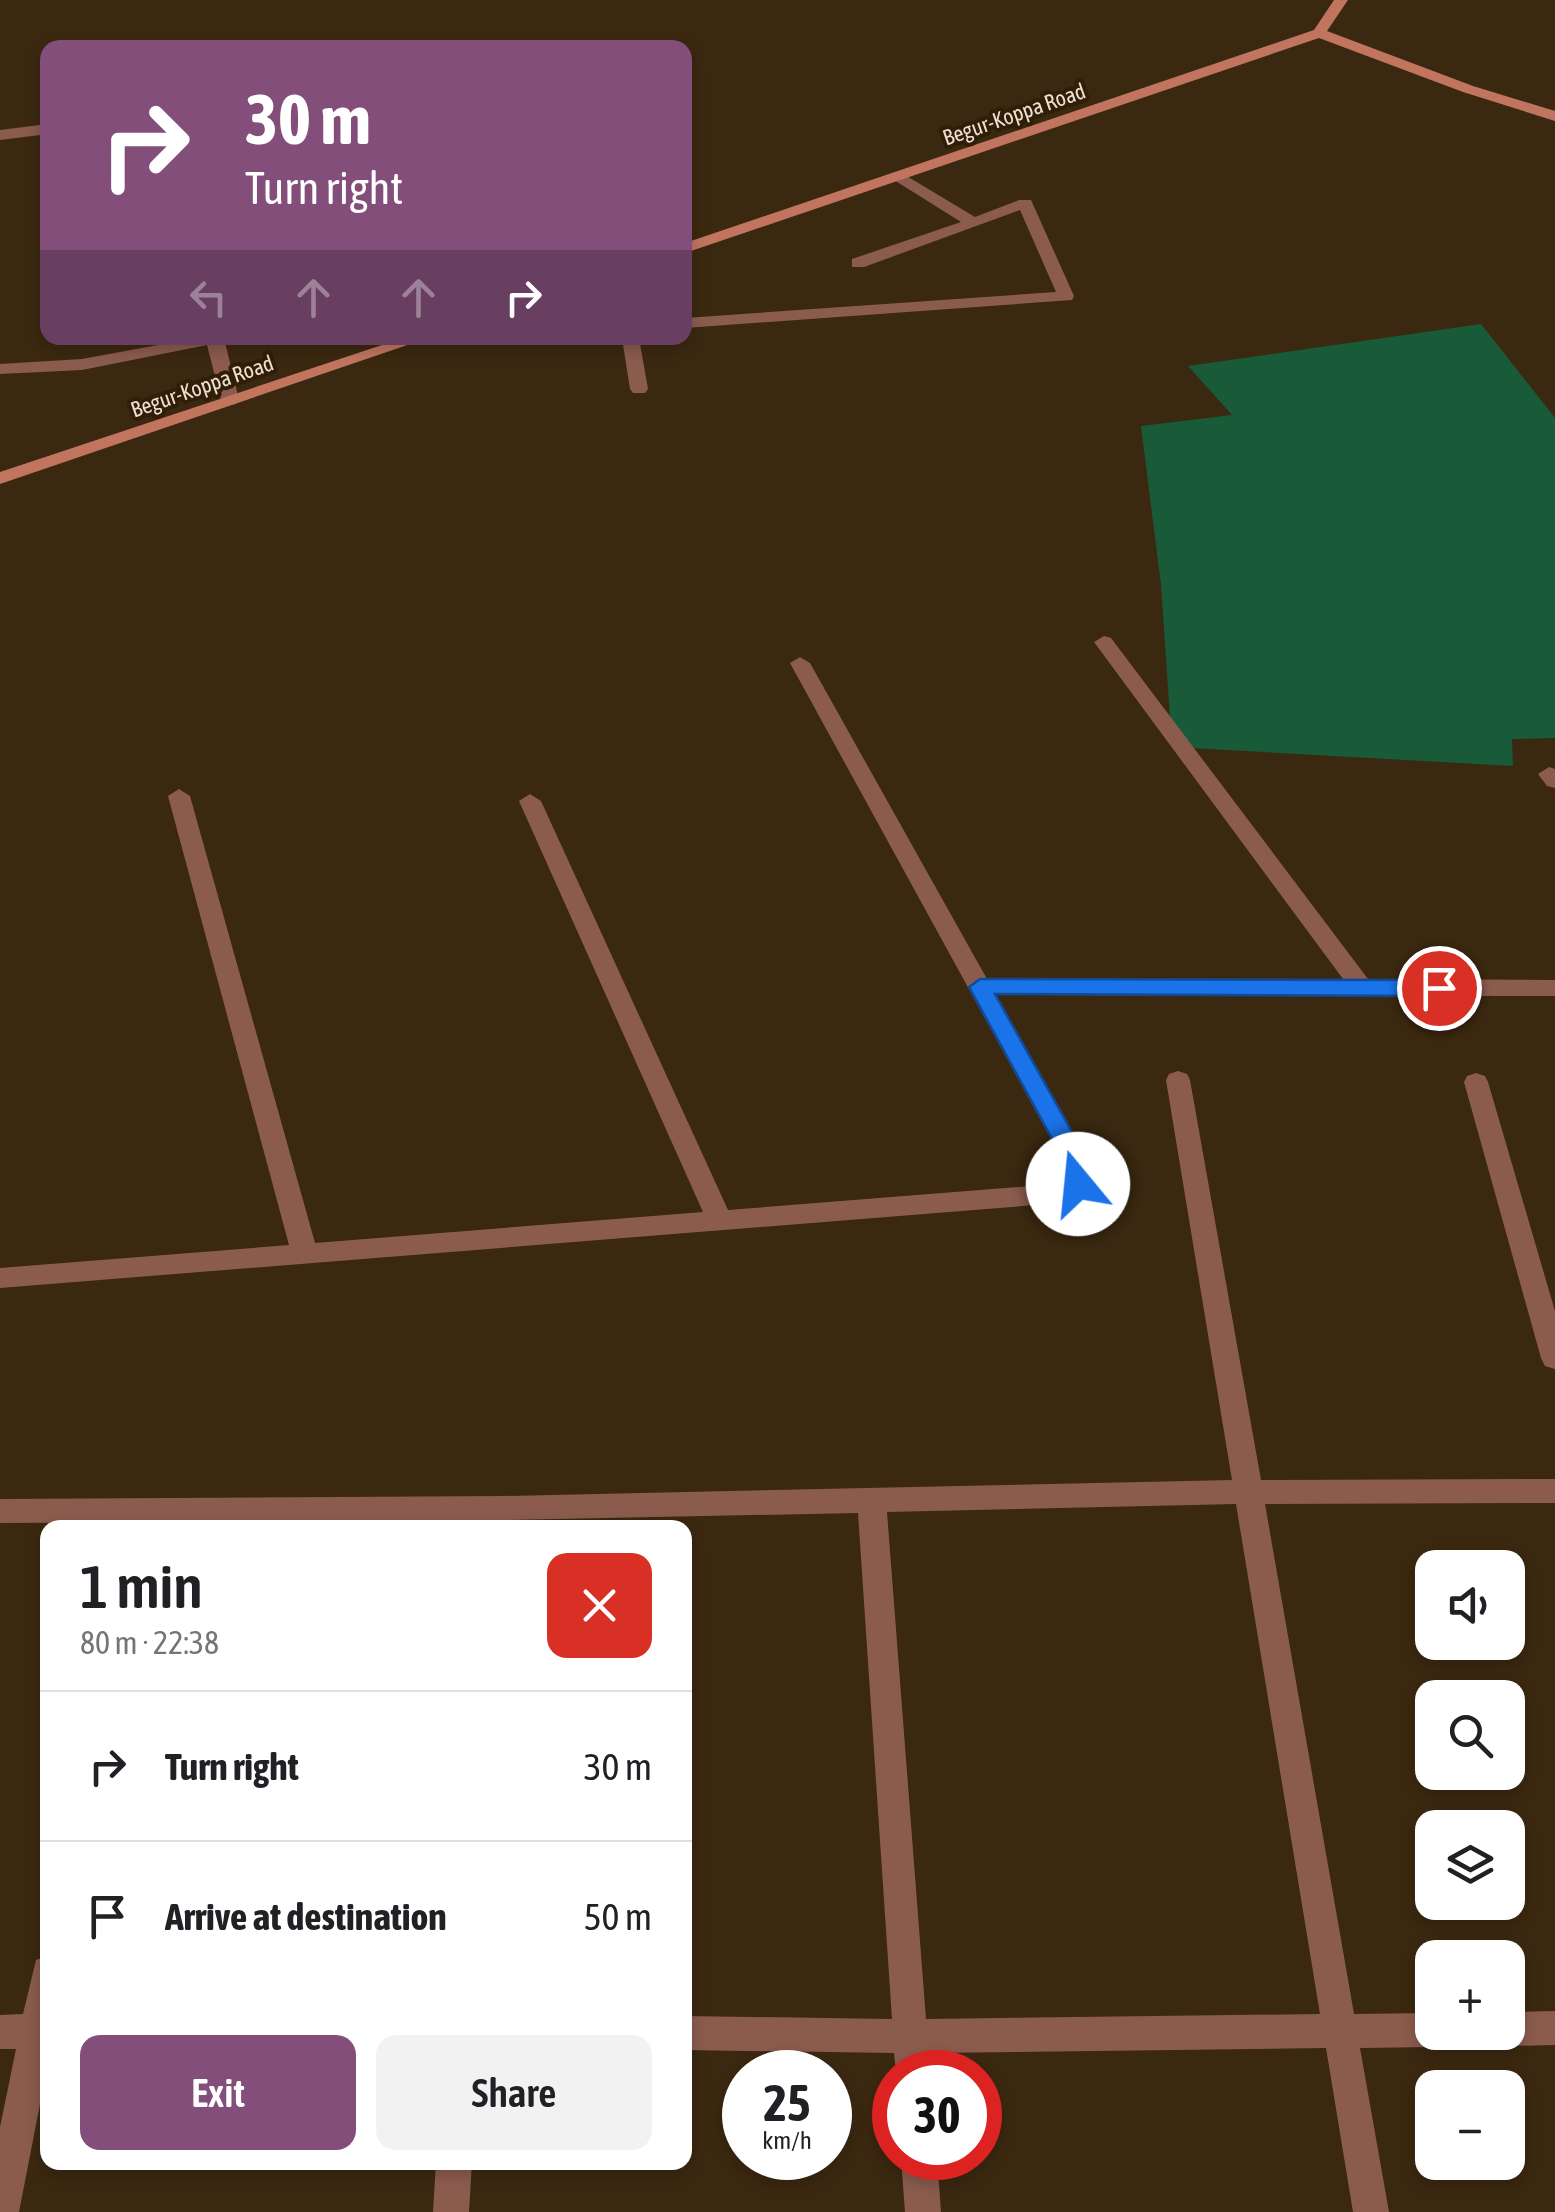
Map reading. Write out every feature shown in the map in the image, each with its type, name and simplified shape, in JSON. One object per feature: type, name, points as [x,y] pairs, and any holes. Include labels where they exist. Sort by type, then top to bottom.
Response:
[{"type":"main road","points":[[1340,0],[1319,34],[1468,90],[1555,116]]},
{"type":"main road","name":"Begur-Koppa Road","points":[[692,246],[1319,34]]},
{"type":"main road","name":"Begur-Koppa Road","points":[[0,478],[398,345]]},
{"type":"street","points":[[0,135],[40,130]]},
{"type":"street","points":[[900,176],[974,223]]},
{"type":"street","points":[[692,323],[1066,296],[1025,203],[858,263]]},
{"type":"street","points":[[0,369],[124,361],[187,345]]},
{"type":"street","points":[[216,345],[230,400]]},
{"type":"street","points":[[631,345],[640,389]]},
{"type":"street","points":[[1104,642],[1362,988]]},
{"type":"street","points":[[0,1278],[1061,1194],[1078,1184],[1079,1166],[800,663]]},
{"type":"street","points":[[179,796],[304,1254]]},
{"type":"street","points":[[530,801],[720,1220]]},
{"type":"street","points":[[980,987],[1555,988]]},
{"type":"street","points":[[1178,1080],[1370,2212]]},
{"type":"street","points":[[1476,1082],[1555,1358]]},
{"type":"street","points":[[0,1510],[132,1518],[503,1518],[872,1502],[1250,1492],[1555,1491]]},
{"type":"street","points":[[872,1502],[911,2050]]},
{"type":"street","points":[[1525,2029],[1555,2028]]},
{"type":"street","points":[[692,2033],[910,2036],[1415,2030]]},
{"type":"street","points":[[0,2032],[40,2031]]},
{"type":"street","points":[[1,2212],[40,2040]]},
{"type":"street","points":[[451,2212],[454,2170]]},
{"type":"street","points":[[920,2180],[922,2212]]},
{"type":"green space","points":[[1481,324],[1555,418],[1555,738],[1512,739],[1513,766],[1172,747],[1161,585],[1141,426],[1232,415],[1188,366]]},
{"type":"route","points":[[1078,1184],[1079,1166],[980,987],[1439,988]]}]
